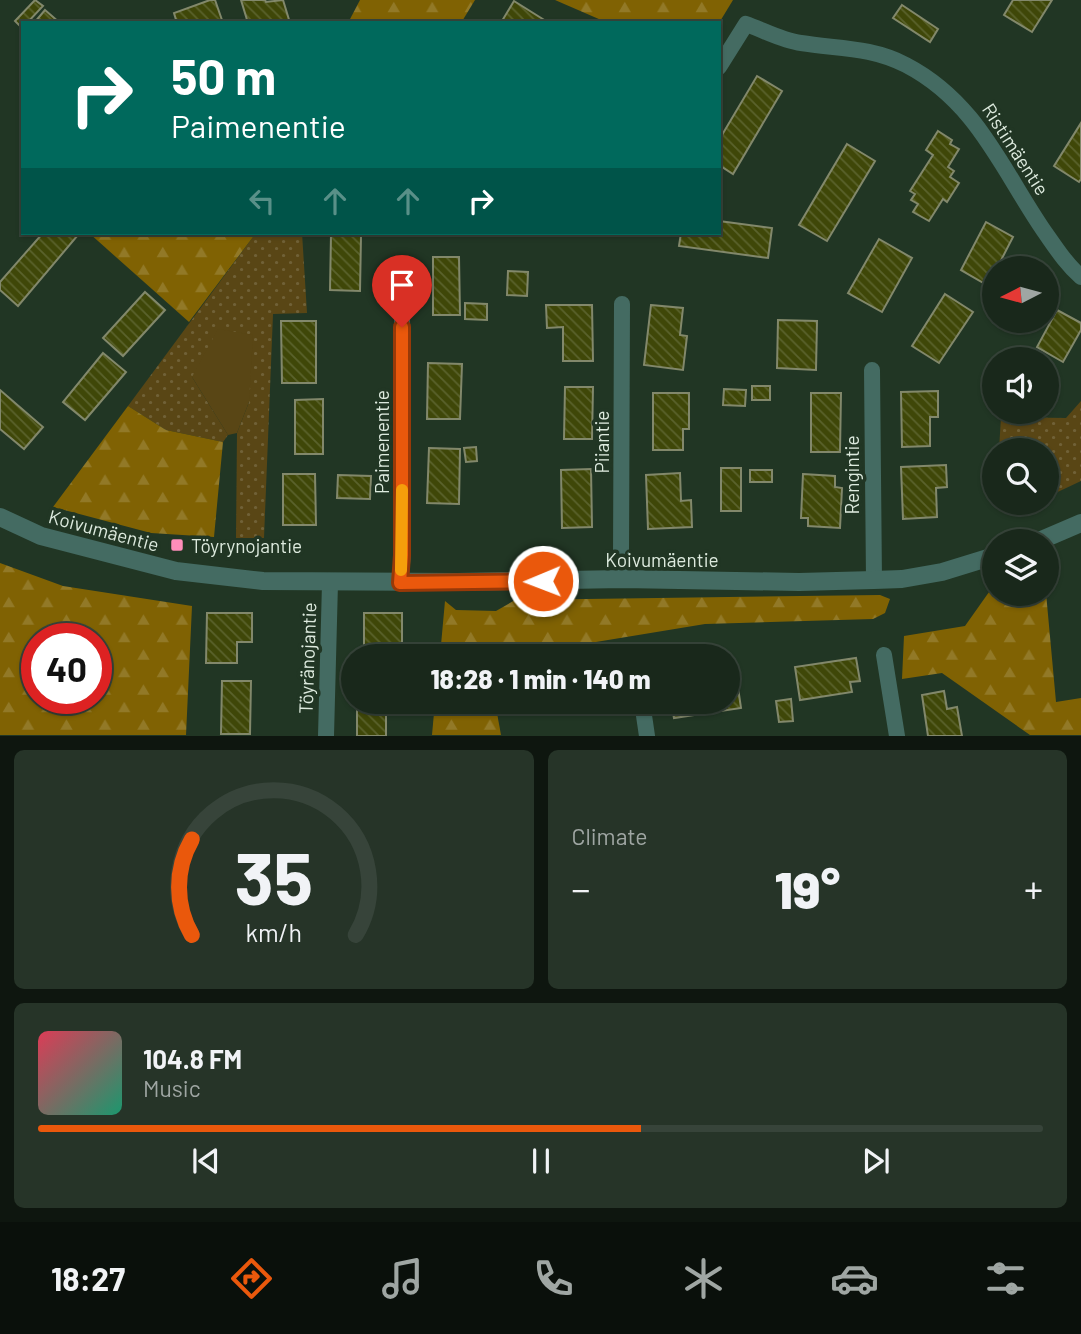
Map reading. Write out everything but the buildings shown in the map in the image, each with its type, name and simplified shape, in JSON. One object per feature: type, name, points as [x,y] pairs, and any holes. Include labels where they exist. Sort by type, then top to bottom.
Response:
[{"type":"street","name":"Ristimäentie","points":[[721,64],[746,24],[798,43],[869,50],[904,64],[938,83],[970,114],[1031,212],[1068,266],[1081,277]]},
{"type":"street","name":"Paimenentie","points":[[400,583],[402,302]]},
{"type":"street","name":"Piiantie","points":[[622,304],[623,579]]},
{"type":"street","name":"Rengintie","points":[[872,370],[874,580]]},
{"type":"street","name":"Koivumäentie","points":[[0,517],[41,536],[176,571],[263,582],[874,580],[902,579],[943,572],[982,560]]},
{"type":"street","points":[[1059,532],[1081,523]]},
{"type":"street","name":"Töyränojantie","points":[[326,736],[330,583]]},
{"type":"street","points":[[884,655],[897,736]]},
{"type":"street","points":[[644,714],[648,736]]},
{"type":"shaded area","points":[[255,235],[302,235],[307,313],[273,314],[264,538],[236,538],[237,433],[249,402],[192,377],[228,435],[223,442],[166,430],[128,406]]},
{"type":"shaded area","points":[[218,329],[253,335],[249,402],[237,433],[228,435],[192,377]]},
{"type":"shaded area","points":[[1081,401],[1081,481],[1059,491],[1059,438],[1000,438],[1001,424],[1059,424],[1059,418],[1066,418]]},
{"type":"green space","points":[[360,0],[475,0],[462,21],[349,21]]},
{"type":"green space","points":[[555,0],[733,0],[720,21],[603,21]]},
{"type":"green space","points":[[91,235],[254,235],[189,322]]},
{"type":"green space","points":[[128,406],[166,430],[223,442],[214,537],[151,533],[53,507]]},
{"type":"green space","points":[[0,563],[63,586],[192,606],[186,735],[0,735]]},
{"type":"green space","points":[[880,595],[890,599],[885,613],[873,619],[705,624],[584,644],[441,644],[445,601],[456,610],[496,611],[515,600]]},
{"type":"green space","points":[[982,602],[982,606],[1047,606],[1056,702],[1081,698],[1081,735],[1030,735],[942,673],[902,679],[904,636],[965,626]]},
{"type":"green space","points":[[434,714],[497,714],[501,735],[432,735]]},
{"type":"slow traffic","points":[[401,570],[402,490]]},
{"type":"place","name":"Töyrynojantie","points":[[177,545]]},
{"type":"route","points":[[402,327],[400,583],[543,581]]}]
